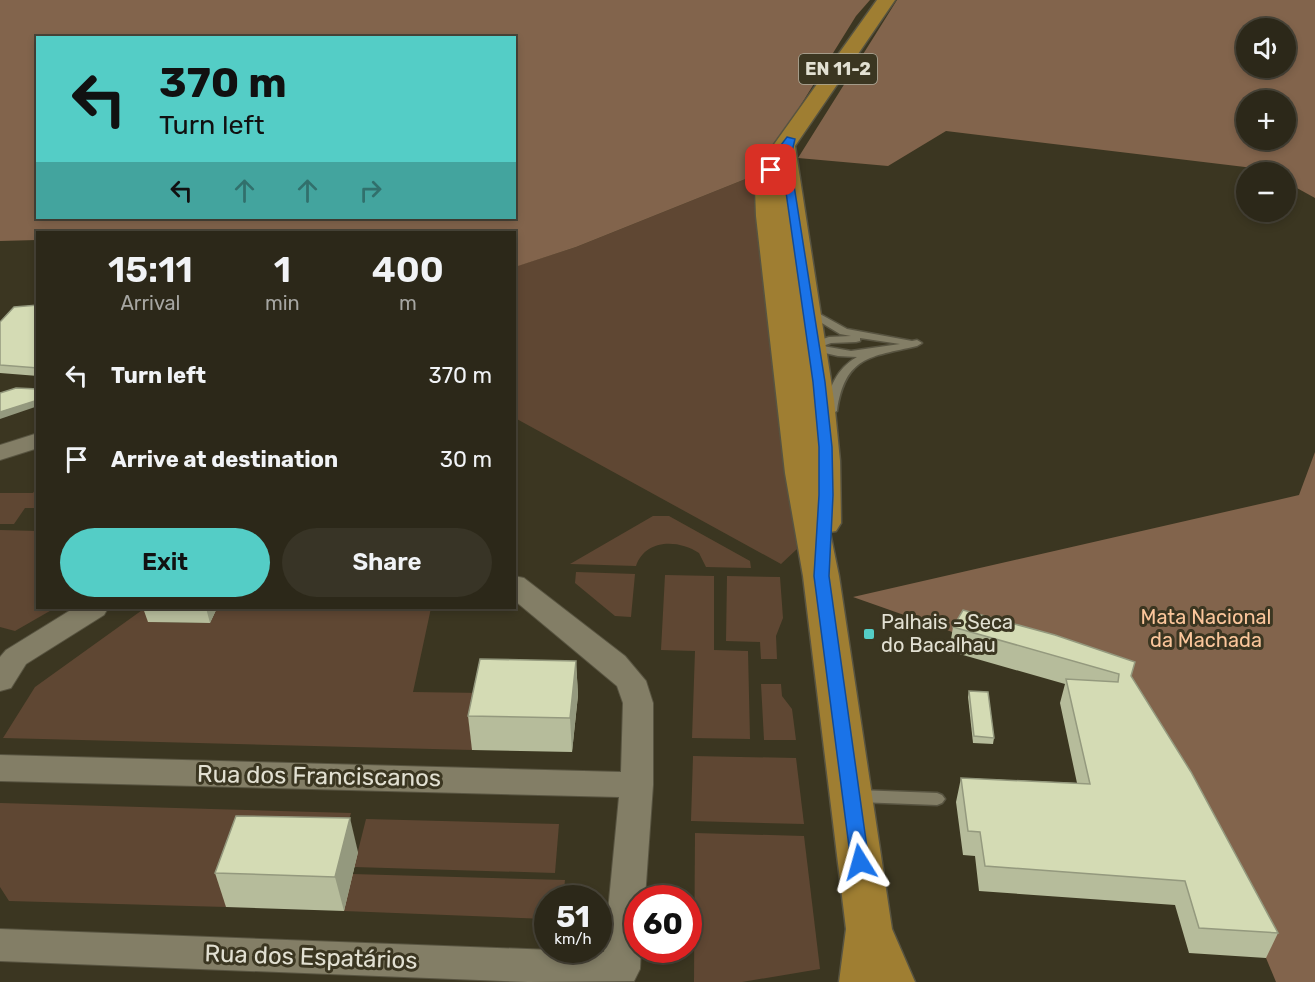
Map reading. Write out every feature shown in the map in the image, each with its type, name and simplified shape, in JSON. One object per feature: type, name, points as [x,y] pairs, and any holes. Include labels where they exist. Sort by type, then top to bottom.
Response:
[{"type":"main road","name":"EN 11-2","points":[[821,576],[826,495],[825,447],[799,341],[778,301],[767,189],[774,162],[886,0]]},
{"type":"main road","name":"EN 11-2","points":[[790,139],[785,160],[799,341],[801,473],[821,576],[869,929]]},
{"type":"main road","points":[[864,982],[869,929]]},
{"type":"main road","points":[[869,929],[891,982]]},
{"type":"street","points":[[0,453],[36,441]]},
{"type":"street","points":[[516,587],[605,657],[631,681],[638,703],[637,785]]},
{"type":"street","points":[[5,663],[92,609]]},
{"type":"street","name":"Rua dos Franciscanos","points":[[0,768],[637,785]]},
{"type":"street","name":"Rua dos Espatários","points":[[0,945],[621,969],[637,785]]},
{"type":"lane","points":[[778,301],[799,341],[839,354],[872,353],[917,343],[844,332],[821,320],[799,341]]},
{"type":"lane","points":[[799,341],[881,339]]},
{"type":"lane","points":[[825,447],[833,394],[839,375],[852,363],[872,353]]},
{"type":"lane","points":[[851,795],[937,799]]},
{"type":"shaded area","points":[[758,174],[797,549],[781,564],[516,419],[516,266],[576,247]]},
{"type":"shaded area","points":[[36,488],[36,508],[25,508],[14,524],[0,524],[0,493],[33,493]]},
{"type":"shaded area","points":[[653,516],[669,516],[750,561],[751,568],[706,567],[699,553],[682,545],[672,544],[654,546],[640,557],[636,566],[570,564]]},
{"type":"shaded area","points":[[0,530],[36,531],[36,609],[53,609],[15,631],[0,627]]},
{"type":"shaded area","points":[[576,572],[635,574],[631,617],[615,616],[575,583]]},
{"type":"shaded area","points":[[665,575],[714,576],[714,650],[748,651],[750,739],[692,738],[695,651],[661,650]]},
{"type":"shaded area","points":[[727,576],[780,577],[783,618],[776,636],[777,659],[761,659],[760,642],[726,641]]},
{"type":"shaded area","points":[[144,609],[149,622],[210,623],[217,609],[431,609],[413,692],[484,693],[472,750],[3,738],[35,687]]},
{"type":"shaded area","points":[[761,684],[781,684],[782,696],[792,709],[796,740],[764,740]]},
{"type":"shaded area","points":[[693,756],[796,758],[804,824],[691,821]]},
{"type":"shaded area","points":[[0,803],[351,813],[339,852],[246,851],[226,907],[9,901],[0,887]]},
{"type":"shaded area","points":[[366,819],[559,824],[555,873],[354,867]]},
{"type":"shaded area","points":[[695,833],[804,836],[820,969],[742,982],[694,982],[694,963],[702,963],[702,885],[695,885]]},
{"type":"shaded area","points":[[352,874],[565,880],[564,885],[534,885],[534,918],[344,911]]},
{"type":"green space","points":[[0,0],[870,0],[856,16],[758,174],[576,247],[516,267],[516,231],[36,231],[36,240],[0,241]]},
{"type":"green space","points":[[897,0],[1315,0],[1315,198],[1296,188],[1296,162],[1236,162],[1236,166],[946,131],[888,166],[798,158]]},
{"type":"green space","name":"Mata Nacional da Machada","points":[[1315,452],[1315,982],[1276,982],[1266,958],[1111,681],[958,634],[853,597],[1299,495]]},
{"type":"building","points":[[36,305],[36,368],[0,365],[0,322],[14,307]]},
{"type":"building","points":[[16,388],[36,389],[36,401],[0,412],[0,393]]},
{"type":"building","points":[[963,610],[1055,635],[1135,662],[1131,676],[1191,772],[1278,933],[1199,928],[1185,881],[985,866],[980,832],[968,831],[961,778],[1090,784],[1066,679],[1118,682],[1119,674],[953,627]]},
{"type":"building","points":[[480,659],[576,661],[570,718],[468,716]]},
{"type":"building","points":[[969,691],[988,692],[994,738],[974,736]]},
{"type":"building","points":[[236,816],[350,818],[335,877],[215,873]]},
{"type":"place","name":"Palhais - Seca do Bacalhau","points":[[869,634]]},
{"type":"route","points":[[771,170],[776,157],[790,139],[785,160],[819,382],[825,447],[826,495],[821,576],[860,862]]}]
